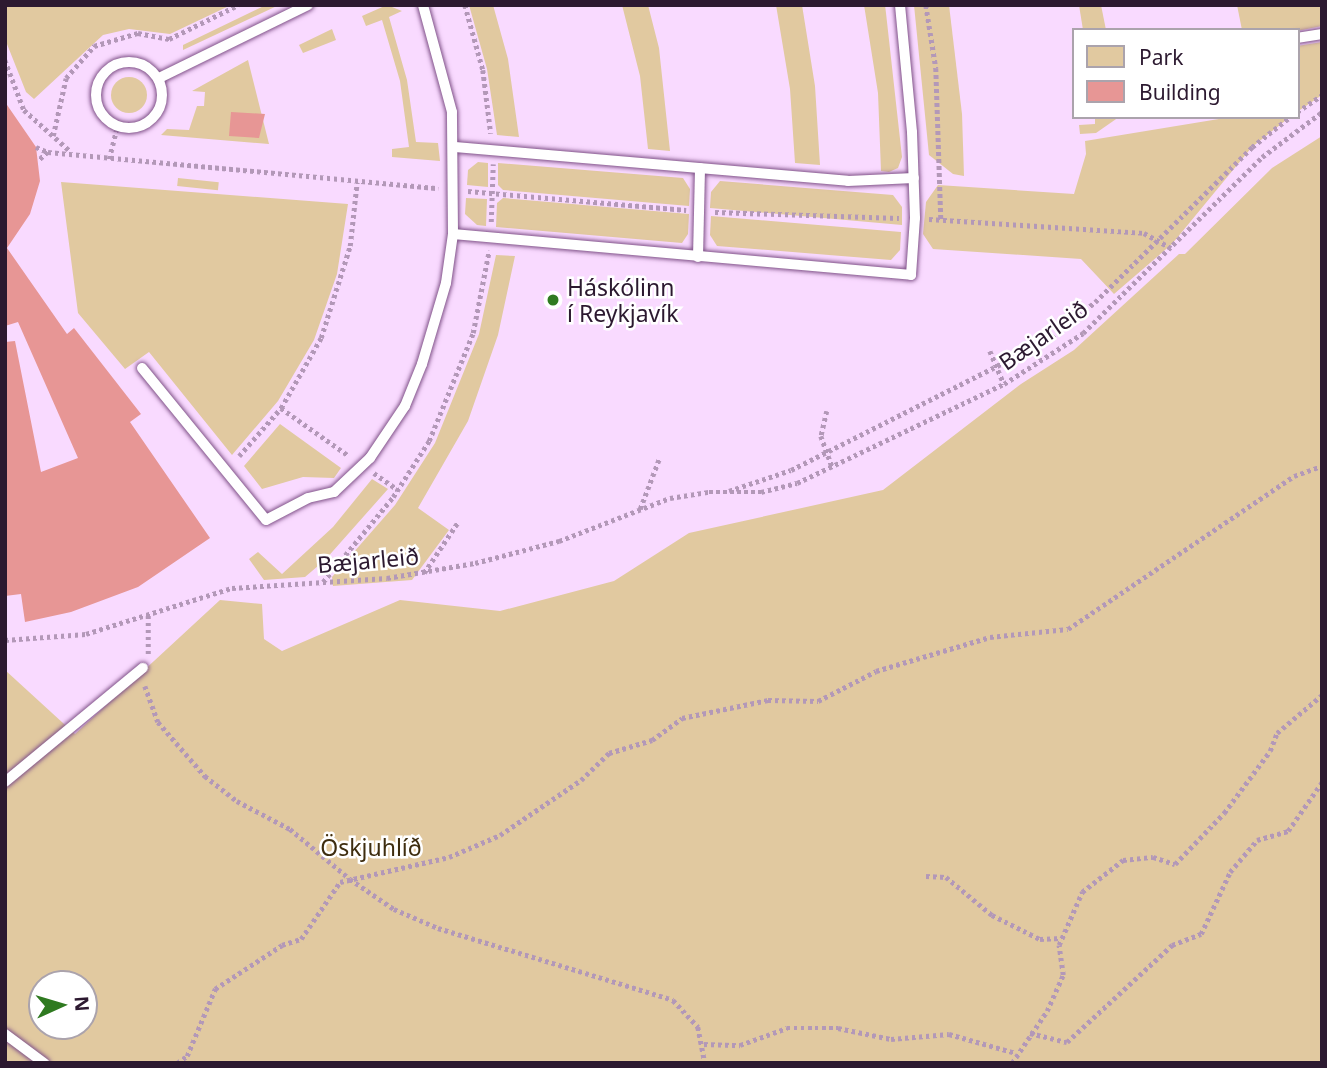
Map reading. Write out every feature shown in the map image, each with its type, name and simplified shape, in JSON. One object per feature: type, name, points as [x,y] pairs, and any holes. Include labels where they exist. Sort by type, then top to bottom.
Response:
[{"type":"lane","points":[[159,78],[308,5]]},
{"type":"lane","points":[[142,368],[266,520],[308,498],[334,492],[363,466],[405,406],[422,364],[446,283],[453,234],[455,147],[446,84],[423,5]]},
{"type":"lane","points":[[453,234],[911,275],[915,218],[914,178],[901,5]]},
{"type":"lane","points":[[1299,38],[1322,34]]},
{"type":"lane","points":[[129,61],[141,64],[159,78],[162,101],[151,121],[141,127],[117,127],[100,112],[96,101],[100,78],[108,69],[129,61]]},
{"type":"lane","points":[[455,147],[848,181],[914,178]]},
{"type":"lane","points":[[698,257],[700,168]]},
{"type":"lane","points":[[5,782],[143,668]]},
{"type":"lane","points":[[5,1034],[44,1063]]},
{"type":"path","points":[[53,136],[66,78],[94,46],[138,33],[169,39],[238,5]]},
{"type":"path","points":[[926,5],[936,68],[941,220]]},
{"type":"path","points":[[5,60],[24,110],[69,151]]},
{"type":"path","points":[[1299,111],[1322,95]]},
{"type":"path","name":"Bæjarleið","points":[[5,639],[86,634],[232,588],[424,573],[559,541],[640,509],[689,494],[779,488],[832,467],[1004,384],[1083,333],[1262,157],[1322,112]]},
{"type":"path","name":"Bæjarleið","points":[[729,491],[775,477],[997,369],[1081,315],[1252,147],[1287,119]]},
{"type":"path","points":[[109,159],[117,127]]},
{"type":"path","points":[[36,147],[48,152],[69,151],[109,159],[699,211],[915,218],[1143,233],[1160,238],[1171,248]]},
{"type":"path","points":[[38,160],[48,152]]},
{"type":"path","points":[[239,456],[281,408],[305,370],[333,308],[350,246],[357,182]]},
{"type":"path","points":[[990,351],[1004,384]]},
{"type":"path","points":[[281,408],[398,490]]},
{"type":"path","points":[[827,411],[821,436],[832,467]]},
{"type":"path","points":[[640,509],[659,459]]},
{"type":"path","points":[[177,1063],[187,1056],[215,989],[282,945],[301,939],[340,882],[449,857],[500,835],[581,780],[609,753],[652,740],[682,718],[768,700],[818,701],[876,671],[990,637],[1068,629],[1294,476],[1322,466]]},
{"type":"path","points":[[424,573],[458,522]]},
{"type":"path","points":[[148,614],[151,645],[143,668],[150,704],[177,749],[237,801],[290,829],[350,879],[394,909],[438,928],[673,1000],[698,1027],[705,1044],[705,1063]]},
{"type":"path","points":[[1012,1063],[1063,975],[1059,945],[1082,892],[1123,860],[1153,857],[1175,864],[1224,813],[1270,751],[1277,733],[1322,695]]},
{"type":"path","points":[[1030,1033],[1067,1042],[1172,945],[1201,934],[1230,872],[1257,840],[1289,831],[1322,782]]},
{"type":"path","points":[[926,876],[946,877],[964,897],[992,915],[1040,939],[1062,938]]},
{"type":"path","points":[[705,1044],[740,1045],[787,1028],[838,1028],[891,1039],[949,1034],[1016,1053]]},
{"type":"green space","points":[[5,5],[231,5],[170,34],[129,29],[103,35],[34,99],[26,92],[5,39]]},
{"type":"green space","points":[[266,5],[279,5],[183,50],[183,45]]},
{"type":"green space","points":[[387,5],[402,11],[389,17],[407,80],[416,142],[438,143],[440,161],[392,157],[392,149],[409,147],[400,81],[382,20],[366,26],[362,16]]},
{"type":"green space","points":[[469,5],[493,5],[508,59],[519,137],[497,135],[487,69]]},
{"type":"green space","points":[[622,5],[648,5],[659,48],[670,151],[648,149],[640,76]]},
{"type":"green space","points":[[776,5],[802,5],[815,86],[820,165],[795,163],[790,89]]},
{"type":"green space","points":[[864,5],[885,5],[902,157],[898,168],[889,172],[881,171],[878,93]]},
{"type":"green space","points":[[914,5],[949,5],[962,114],[964,176],[953,174],[929,155]]},
{"type":"green space","points":[[1079,5],[1101,5],[1106,28],[1083,28]]},
{"type":"green space","points":[[1237,5],[1322,5],[1322,26],[1299,31],[1299,28],[1242,28]]},
{"type":"green space","points":[[332,29],[336,40],[303,53],[299,45]]},
{"type":"green space","points":[[1322,42],[1322,95],[1299,111],[1299,46]]},
{"type":"green space","points":[[248,60],[269,144],[161,135],[167,129],[189,130],[197,106],[204,106],[205,92],[192,91]]},
{"type":"green space","points":[[129,77],[142,82],[147,95],[142,108],[129,113],[116,108],[111,95],[116,82]]},
{"type":"green space","points":[[1095,119],[1116,119],[1096,133],[1080,134],[1079,125],[1095,124]]},
{"type":"green space","points":[[1219,119],[1287,119],[1252,147],[1172,244],[1114,294],[1081,259],[933,249],[923,234],[926,202],[938,185],[1074,194],[1086,154],[1085,141]]},
{"type":"green space","name":"Öskjuhlíð","points":[[1322,136],[1322,1063],[5,1063],[5,670],[75,734],[220,600],[262,604],[264,639],[282,651],[400,600],[500,611],[614,581],[689,533],[883,490],[1021,384],[1074,350],[1179,254],[1185,254],[1272,168]]},
{"type":"green space","points":[[478,162],[488,163],[488,187],[467,185],[468,170]]},
{"type":"green space","points":[[498,163],[683,178],[690,189],[689,206],[503,190],[498,185]]},
{"type":"green space","points":[[178,178],[219,182],[218,190],[177,186]]},
{"type":"green space","points":[[720,181],[893,195],[902,207],[902,225],[710,208],[711,192]]},
{"type":"green space","points":[[61,182],[348,204],[337,274],[314,340],[278,401],[232,455],[149,352],[125,369],[78,313]]},
{"type":"green space","points":[[466,198],[487,199],[486,226],[477,225],[465,214]]},
{"type":"green space","points":[[503,198],[689,214],[688,234],[682,243],[496,227],[497,203]]},
{"type":"green space","points":[[711,216],[901,232],[900,250],[891,260],[717,246],[710,235]]},
{"type":"green space","points":[[496,255],[515,256],[498,335],[468,421],[418,508],[449,530],[412,580],[333,586],[332,577],[395,505],[435,443],[479,334]]},
{"type":"green space","points":[[280,424],[341,468],[334,478],[303,477],[262,489],[244,466]]},
{"type":"green space","points":[[372,479],[388,489],[325,560],[305,577],[264,580],[249,559],[258,552],[282,574],[333,527]]},
{"type":"building","points":[[5,102],[36,147],[40,181],[30,214],[7,248],[67,334],[74,328],[141,414],[130,422],[210,538],[138,587],[71,612],[25,622],[21,594],[5,596],[5,342],[15,341],[41,472],[78,458],[18,322],[5,326]]},
{"type":"building","points":[[231,112],[265,114],[259,138],[229,136]]},
{"type":"place","name":"Háskólinn í Reykjavík","points":[[553,300]]}]
